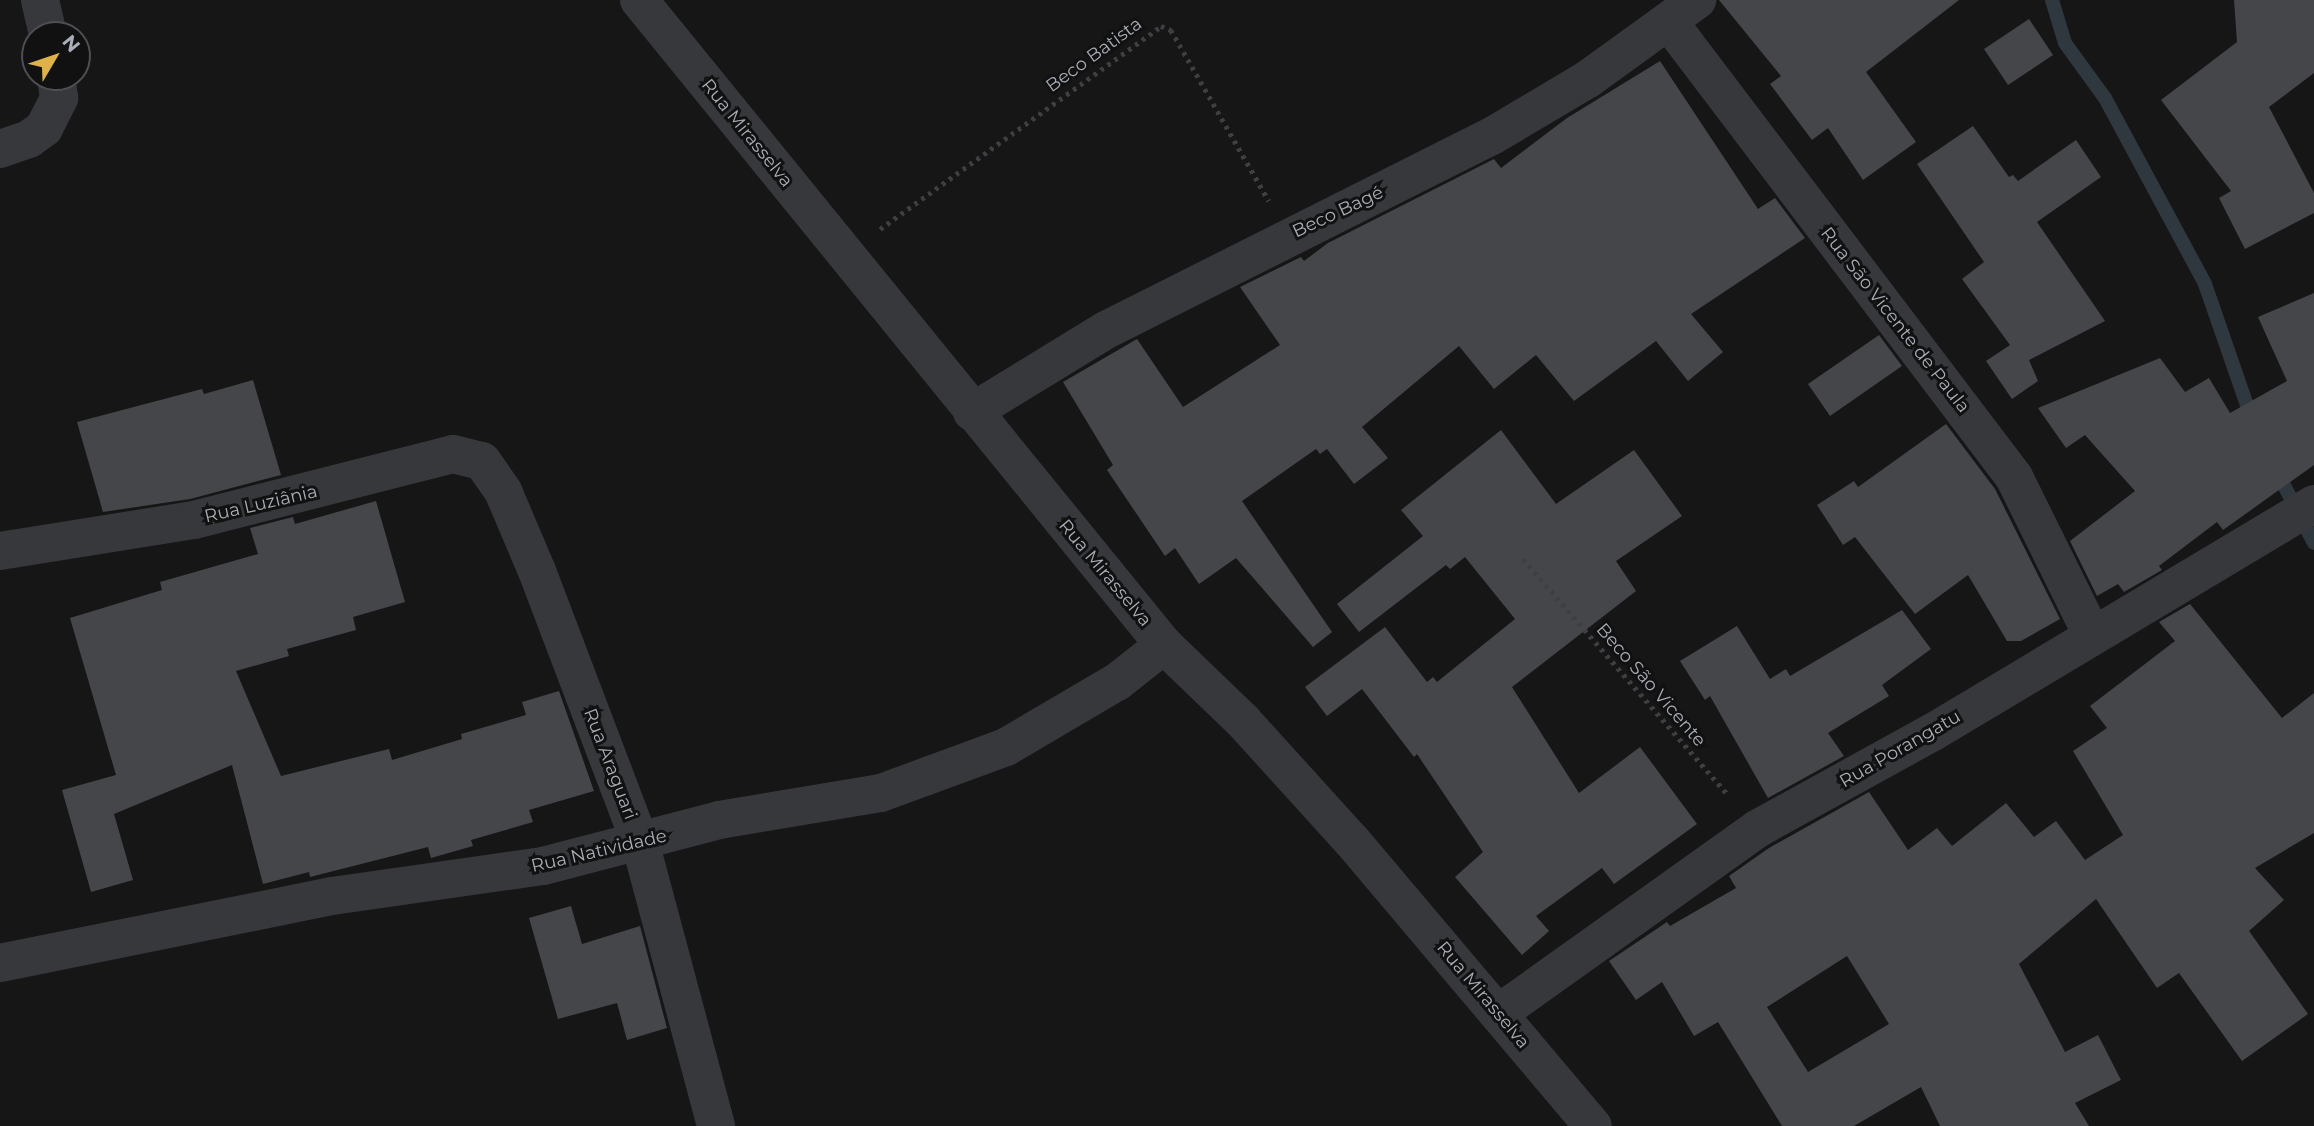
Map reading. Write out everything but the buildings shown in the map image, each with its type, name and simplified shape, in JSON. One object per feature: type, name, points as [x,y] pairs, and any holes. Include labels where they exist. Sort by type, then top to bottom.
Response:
[{"type":"street","points":[[40,0],[45,21]]},
{"type":"street","name":"Rua Mirasselva","points":[[639,0],[1164,645],[1243,721],[1352,841],[1594,1126]]},
{"type":"street","name":"Beco Bagé","points":[[972,412],[1106,330],[1288,235],[1492,136],[1588,79],[1683,11]]},
{"type":"street","name":"Rua São Vicente de Paula","points":[[1683,11],[1993,448],[2043,530],[2092,635]]},
{"type":"street","points":[[0,149],[29,139],[44,128],[60,97],[59,91]]},
{"type":"street","name":"Rua Luziânia","points":[[0,551],[194,520],[453,454],[482,461],[503,491]]},
{"type":"street","name":"Rua Araguari","points":[[503,491],[640,842],[716,1126]]},
{"type":"street","name":"Rua Porangatu","points":[[1499,1013],[1757,829],[1933,732],[2276,524],[2314,504]]},
{"type":"street","name":"Rua Natividade","points":[[0,963],[332,896],[543,866],[719,820],[881,793],[944,774],[1059,718],[1117,682],[1164,645]]},
{"type":"path","name":"Beco Batista","points":[[845,254],[1153,29],[1165,26],[1288,235]]},
{"type":"path","name":"Beco São Vicente","points":[[1523,559],[1757,829]]},
{"type":"waterway","points":[[2052,0],[2065,43],[2105,98],[2205,284],[2252,420]]},
{"type":"waterway","points":[[2276,470],[2314,543]]}]
